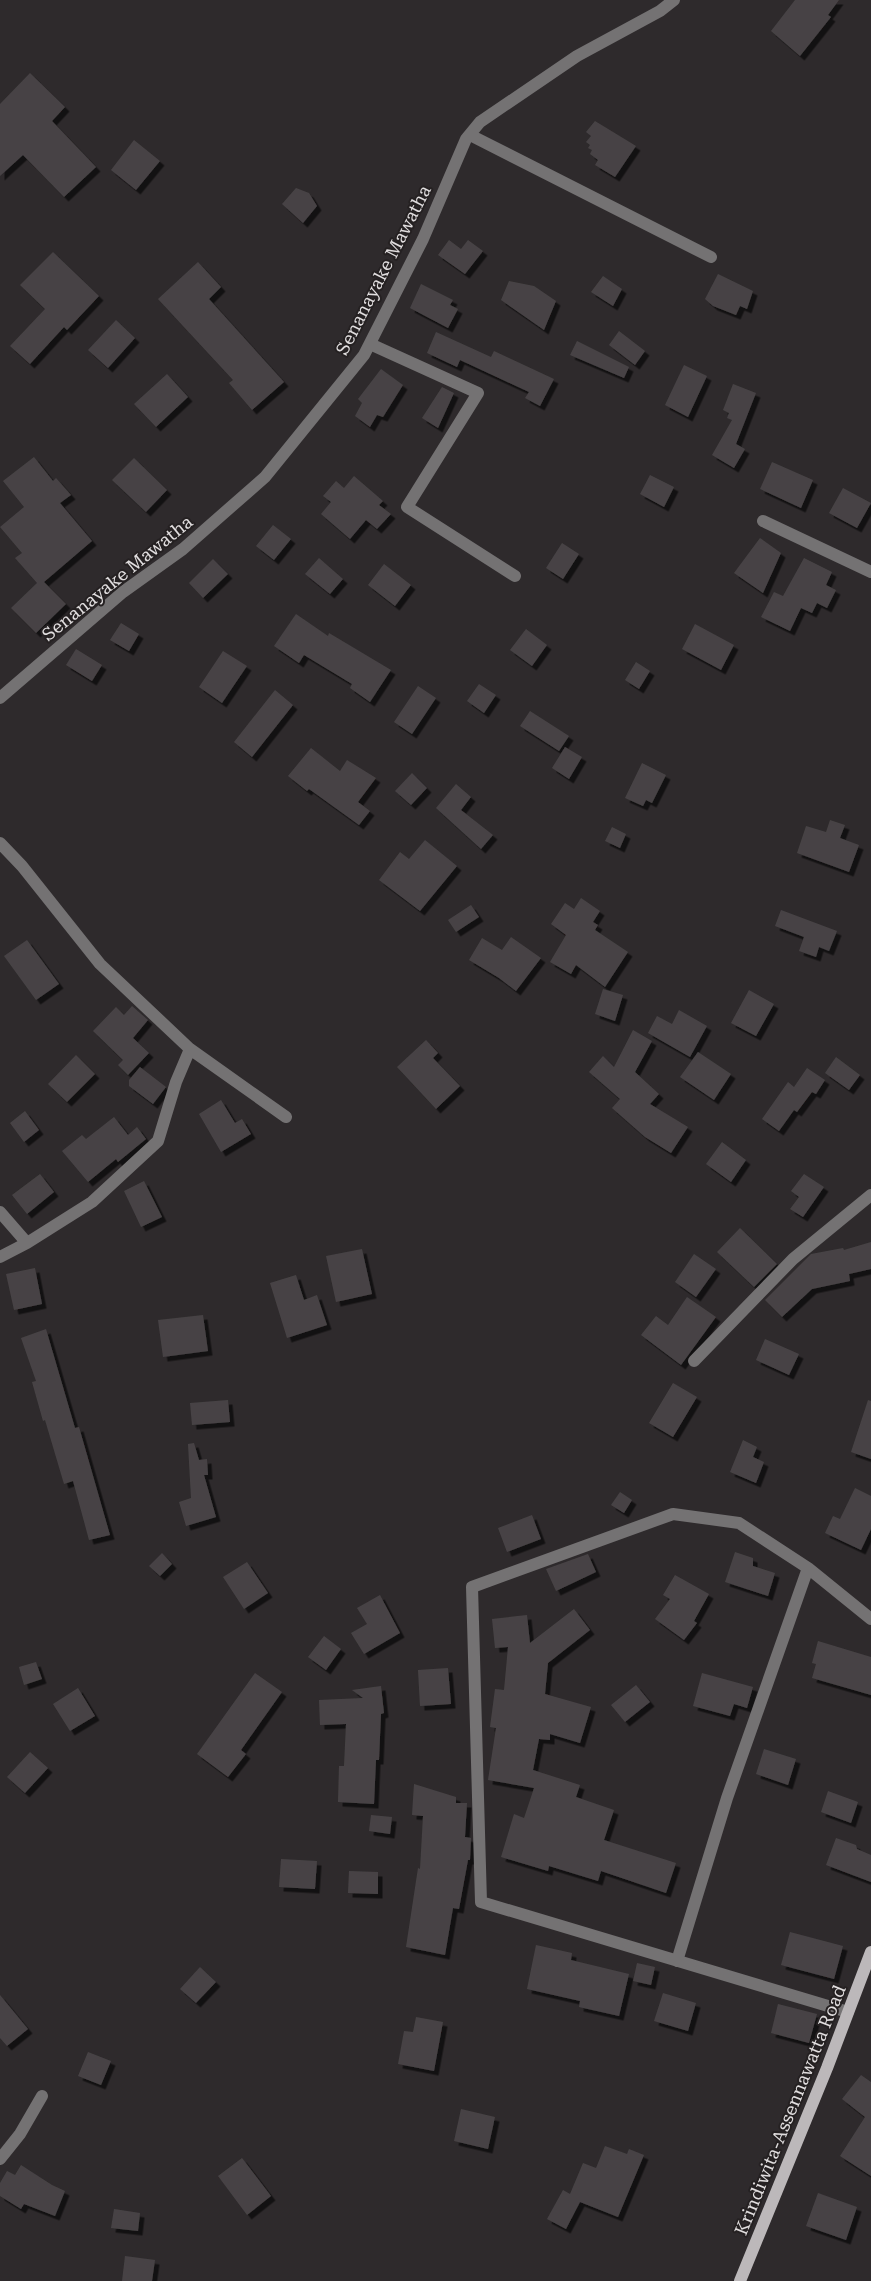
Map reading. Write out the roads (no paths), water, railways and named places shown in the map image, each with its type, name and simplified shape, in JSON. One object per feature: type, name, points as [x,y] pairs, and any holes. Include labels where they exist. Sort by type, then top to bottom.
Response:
[{"type":"main road","name":"Krindiwita-Assennawatta Road","points":[[740,2281],[871,1952]]},
{"type":"street","name":"Senanayake Mawatha","points":[[0,698],[123,592],[183,549],[265,477],[364,355],[423,239],[470,135],[480,122],[577,56],[660,11],[674,0]]},
{"type":"street","points":[[470,135],[711,258]]},
{"type":"street","points":[[370,344],[478,394],[407,507],[514,576]]},
{"type":"street","points":[[763,521],[871,572]]},
{"type":"street","points":[[0,843],[22,866],[100,964],[190,1049],[286,1117]]},
{"type":"street","points":[[0,1257],[27,1243],[92,1202],[158,1141],[176,1082],[190,1049]]},
{"type":"street","points":[[694,1361],[793,1259],[871,1195]]},
{"type":"street","points":[[0,1212],[27,1243]]},
{"type":"street","points":[[848,2012],[481,1902],[472,1587],[673,1514],[739,1523],[808,1568],[871,1619]]},
{"type":"street","points":[[676,1961],[727,1798],[808,1568]]},
{"type":"street","points":[[0,2160],[20,2134],[42,2096]]}]
